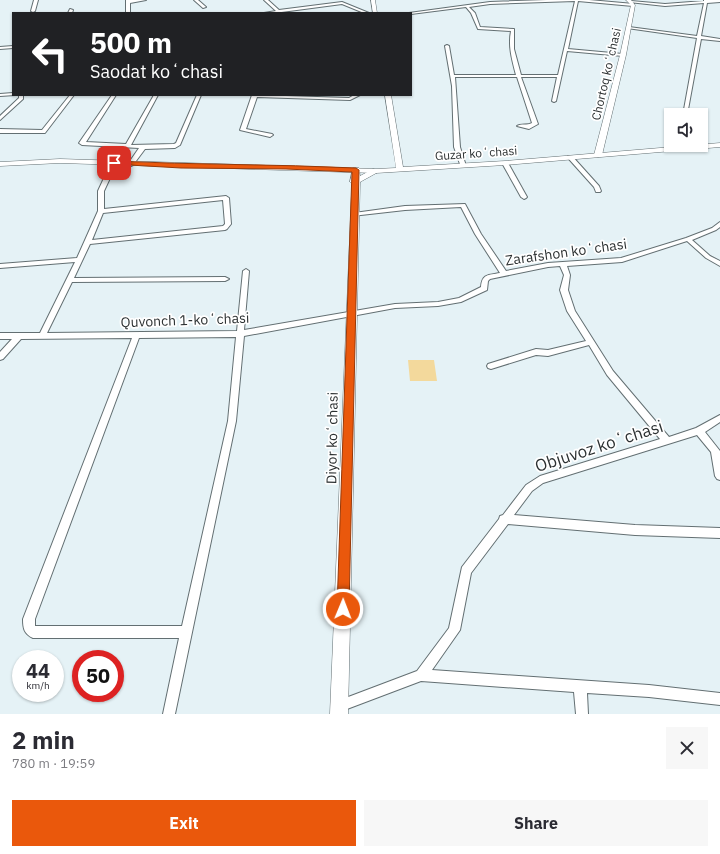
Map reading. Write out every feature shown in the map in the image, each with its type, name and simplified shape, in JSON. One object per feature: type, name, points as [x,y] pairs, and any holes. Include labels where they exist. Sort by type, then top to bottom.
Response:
[{"type":"main road","name":"Chortoq koʻchasi","points":[[598,155],[629,28],[630,2]]},
{"type":"main road","points":[[355,176],[376,171]]},
{"type":"main road","name":"Diyor koʻchasi","points":[[339,710],[355,176]]},
{"type":"street","points":[[33,11],[36,0]]},
{"type":"street","points":[[128,12],[128,1],[144,0]]},
{"type":"street","points":[[196,0],[204,7]]},
{"type":"street","points":[[266,0],[278,11]]},
{"type":"street","points":[[330,0],[342,3],[364,12]]},
{"type":"street","points":[[373,0],[375,12]]},
{"type":"street","points":[[483,0],[490,2]]},
{"type":"street","points":[[412,13],[490,2],[560,0],[630,2],[720,1]]},
{"type":"street","points":[[554,101],[577,0]]},
{"type":"street","points":[[686,108],[706,1]]},
{"type":"street","points":[[272,12],[342,3]]},
{"type":"street","points":[[467,6],[473,13],[479,28],[513,30],[510,41],[519,76],[535,124],[520,126]]},
{"type":"street","points":[[629,28],[720,40]]},
{"type":"street","points":[[447,46],[455,94],[457,148],[464,166]]},
{"type":"street","points":[[0,48],[12,47]]},
{"type":"street","points":[[565,50],[623,54]]},
{"type":"street","points":[[452,76],[560,76]]},
{"type":"street","points":[[0,95],[12,94]]},
{"type":"street","points":[[0,119],[11,110],[21,96]]},
{"type":"street","points":[[0,131],[43,132],[71,96]]},
{"type":"street","points":[[113,96],[82,143],[142,147],[173,147],[178,144],[198,96]]},
{"type":"street","points":[[128,146],[155,96]]},
{"type":"street","points":[[255,96],[243,130],[270,135]]},
{"type":"street","points":[[287,96],[350,98],[355,96]]},
{"type":"street","points":[[388,96],[400,170]]},
{"type":"street","name":"Guzar koʻchasi","points":[[376,171],[505,163],[720,145]]},
{"type":"street","points":[[131,164],[142,147]]},
{"type":"street","points":[[570,157],[597,187],[598,191]]},
{"type":"street","points":[[1,166],[60,161],[286,167],[355,176]]},
{"type":"street","points":[[42,336],[88,242],[101,211],[101,191],[114,163]]},
{"type":"street","points":[[505,163],[524,197]]},
{"type":"street","points":[[88,242],[225,228],[228,224],[226,198],[101,211]]},
{"type":"street","points":[[354,214],[405,208],[463,205],[478,234],[504,274]]},
{"type":"street","name":"Zarafshon koʻchasi","points":[[350,314],[395,306],[438,304],[466,299],[484,288],[485,280],[488,277],[548,265],[622,260],[688,239],[714,229],[720,224]]},
{"type":"street","points":[[688,239],[708,257],[720,264]]},
{"type":"street","points":[[0,266],[79,260]]},
{"type":"street","points":[[563,265],[567,275],[564,290],[572,311],[610,373],[666,440]]},
{"type":"street","points":[[169,714],[232,421],[246,271]]},
{"type":"street","points":[[70,280],[225,279]]},
{"type":"street","name":"Quvonch 1-koʻchasi","points":[[0,336],[239,334],[350,314]]},
{"type":"street","points":[[0,357],[19,336]]},
{"type":"street","points":[[136,336],[28,625],[33,632],[186,632]]},
{"type":"street","points":[[491,366],[536,352],[548,353],[591,342]]},
{"type":"street","name":"Objuvoz koʻchasi","points":[[421,675],[454,630],[466,571],[529,488],[540,480],[699,431],[720,418]]},
{"type":"street","points":[[699,431],[715,451],[720,476]]},
{"type":"street","points":[[504,519],[636,530],[720,533]]},
{"type":"street","points":[[339,710],[421,675],[648,691],[720,699]]},
{"type":"street","points":[[580,686],[582,714]]},
{"type":"shaded area","points":[[408,360],[434,360],[437,381],[410,381]]},
{"type":"route","points":[[114,163],[356,170],[354,182],[350,314],[343,609]]}]
